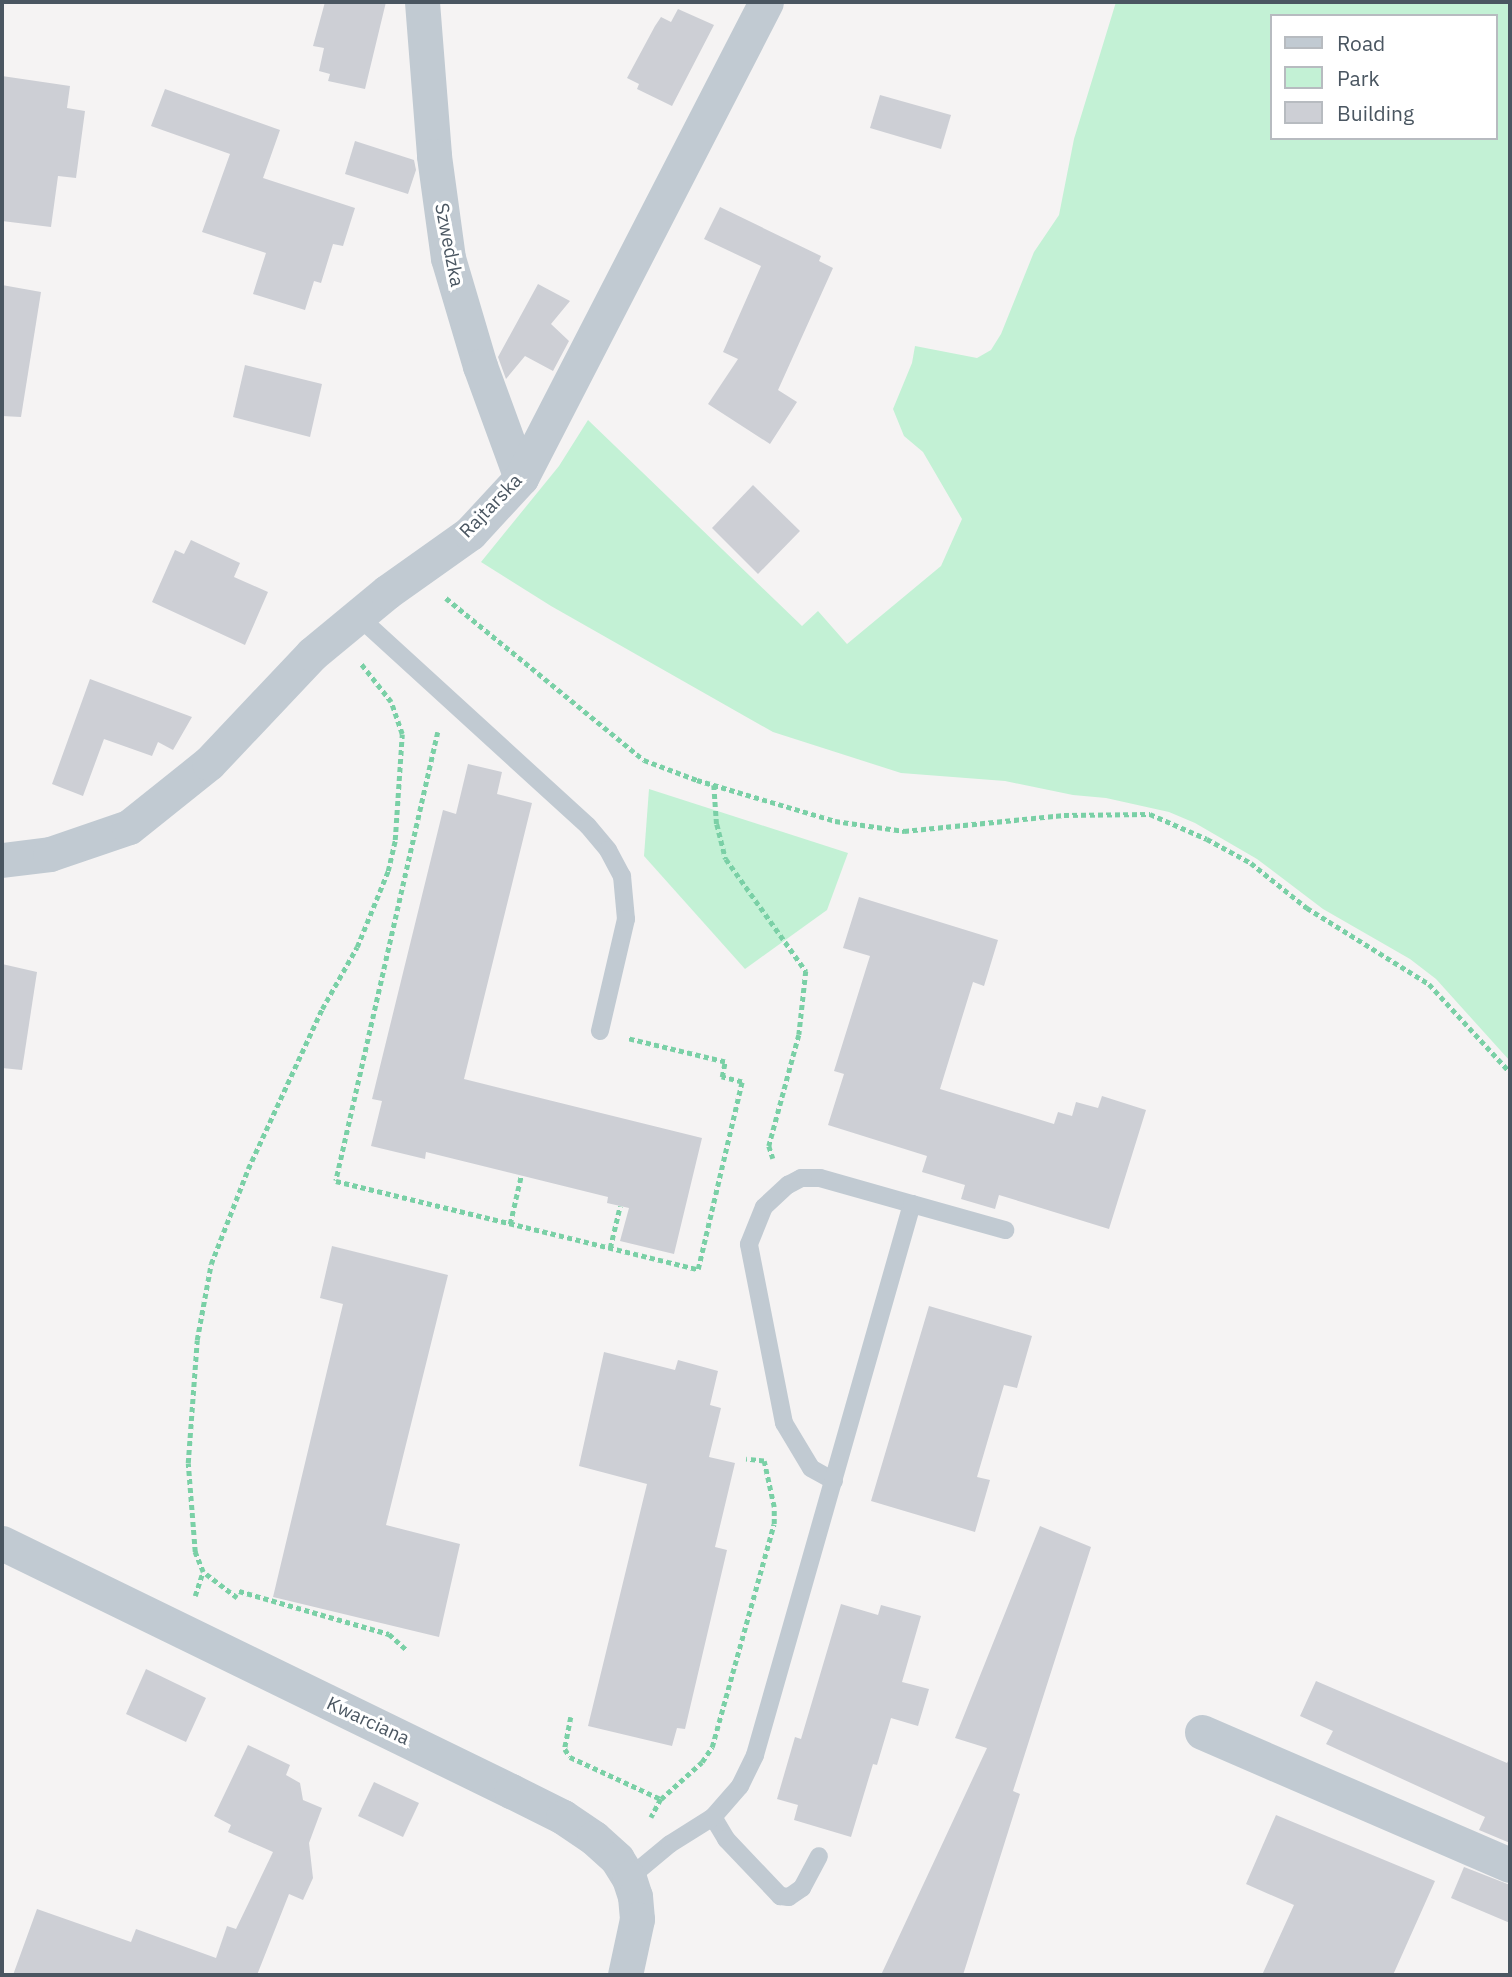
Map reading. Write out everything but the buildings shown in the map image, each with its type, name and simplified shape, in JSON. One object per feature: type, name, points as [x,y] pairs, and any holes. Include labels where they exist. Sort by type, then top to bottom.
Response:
[{"type":"street","name":"Szwedzka","points":[[422,2],[434,156],[448,258],[480,366],[521,478]]},
{"type":"street","name":"Rajtarska","points":[[2,860],[50,854],[129,827],[209,763],[312,654],[347,624],[470,533],[521,478],[766,2]]},
{"type":"street","name":"Kwarciana","points":[[2,1543],[563,1817],[594,1838],[617,1859],[629,1878],[637,1919],[625,1975]]},
{"type":"street","points":[[1202,1732],[1510,1865]]},
{"type":"lane","points":[[347,624],[446,696],[588,826],[608,850],[622,876],[626,919],[600,1031]]},
{"type":"lane","points":[[834,1481],[811,1468],[784,1423],[749,1244],[764,1207],[784,1188],[801,1178],[820,1178],[1005,1230]]},
{"type":"lane","points":[[629,1878],[670,1844],[713,1817],[740,1786],[755,1755],[912,1203]]},
{"type":"lane","points":[[713,1817],[726,1839],[780,1896],[789,1897],[802,1888],[819,1856]]},
{"type":"path","points":[[415,572],[499,644],[644,760],[714,785],[835,821],[904,831],[1064,815],[1150,814],[1251,863],[1307,908],[1429,984],[1510,1072]]},
{"type":"path","points":[[347,624],[391,702],[402,734],[394,840],[388,871],[368,922],[311,1033],[248,1169],[211,1264],[202,1306],[188,1463],[195,1552],[204,1572],[238,1595],[389,1634],[408,1650]]},
{"type":"path","points":[[446,696],[336,1181],[698,1269],[742,1082],[722,1077],[725,1062],[600,1031]]},
{"type":"path","points":[[714,785],[718,824],[726,859],[806,971],[799,1035],[769,1146],[784,1188]]},
{"type":"path","points":[[510,1224],[521,1176]]},
{"type":"path","points":[[610,1248],[620,1206]]},
{"type":"path","points":[[648,1823],[661,1799],[702,1762],[712,1747],[774,1524],[774,1507],[764,1461],[746,1459]]},
{"type":"path","points":[[571,1717],[565,1749],[570,1757],[661,1799]]},
{"type":"green space","points":[[1116,2],[1510,2],[1510,1061],[1436,979],[1410,959],[1323,909],[1257,859],[1195,823],[1169,812],[1106,798],[1073,795],[1005,781],[901,773],[773,732],[551,606],[481,562],[559,466],[588,420],[802,626],[818,611],[847,644],[941,566],[962,519],[923,452],[904,436],[893,409],[912,363],[915,346],[977,358],[991,350],[1001,334],[1034,252],[1059,215],[1074,139]]},
{"type":"green space","points":[[649,789],[848,853],[827,910],[745,969],[644,856]]}]
